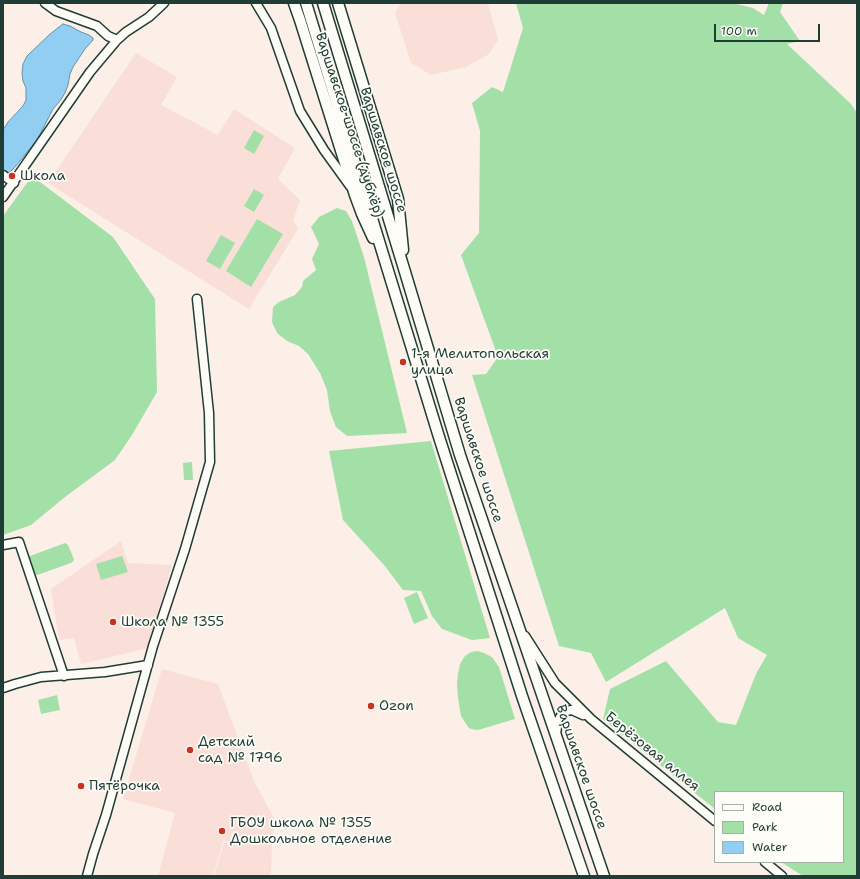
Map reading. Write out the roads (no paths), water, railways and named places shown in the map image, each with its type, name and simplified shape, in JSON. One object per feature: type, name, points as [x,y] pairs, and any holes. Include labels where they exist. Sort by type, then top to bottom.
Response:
[{"type":"main road","name":"Варшавское шоссе (дублёр)","points":[[294,3],[355,195],[390,277]]},
{"type":"main road","name":"Варшавское шоссе","points":[[306,3],[437,430],[520,689],[584,876]]},
{"type":"main road","name":"Варшавское шоссе","points":[[323,3],[460,455],[604,876]]},
{"type":"main road","name":"Варшавское шоссе (дублёр)","points":[[338,3],[398,199],[405,272]]},
{"type":"street","points":[[45,3],[56,11],[97,26],[108,36],[117,40]]},
{"type":"street","points":[[3,197],[90,72],[117,40],[126,32],[149,17],[164,3]]},
{"type":"street","points":[[256,3],[271,28],[300,111],[324,150],[346,179],[355,195]]},
{"type":"street","points":[[3,175],[14,183]]},
{"type":"street","points":[[87,876],[106,815],[153,646],[185,549],[210,462],[209,413],[197,300]]},
{"type":"street","points":[[3,545],[18,542],[64,676]]},
{"type":"street","name":"Берёзовая аллея","points":[[520,628],[555,683],[565,694],[591,719],[714,820]]},
{"type":"street","points":[[3,688],[32,679],[105,672],[148,665]]},
{"type":"street","name":"Берёзовая аллея","points":[[556,734],[558,721],[562,714],[566,711],[572,710],[591,719]]},
{"type":"street","points":[[766,863],[782,876]]},
{"type":"water","points":[[63,24],[89,35],[93,38],[93,40],[73,67],[65,93],[53,109],[37,140],[10,172],[3,172],[3,130],[8,122],[23,106],[26,100],[26,88],[22,73],[23,64],[27,56]]},
{"type":"place","name":"Школа","points":[[12,176]]},
{"type":"place","name":"1-я Мелитопольская улица","points":[[403,362]]},
{"type":"place","name":"Школа № 1355","points":[[113,622]]},
{"type":"place","name":"Ozon","points":[[371,706]]},
{"type":"place","name":"Детский сад № 1796","points":[[190,750]]},
{"type":"place","name":"Пятёрочка","points":[[81,786]]},
{"type":"place","name":"ГБОУ школа № 1355 Дошкольное отделение","points":[[222,831]]}]
